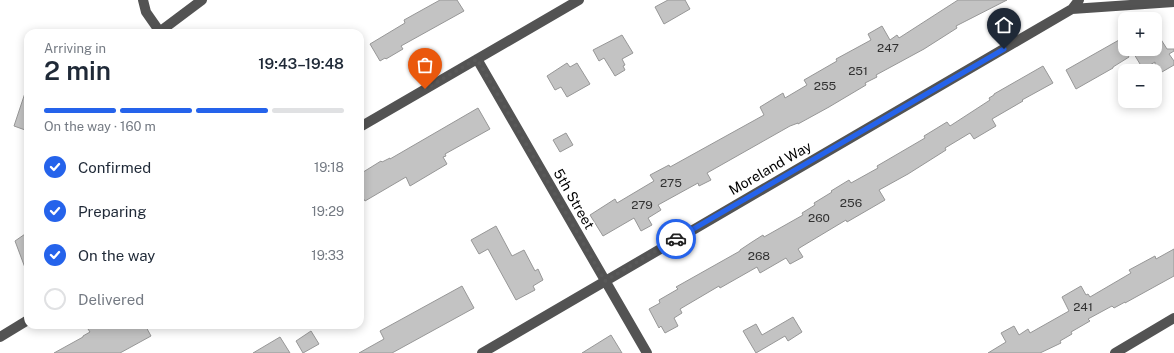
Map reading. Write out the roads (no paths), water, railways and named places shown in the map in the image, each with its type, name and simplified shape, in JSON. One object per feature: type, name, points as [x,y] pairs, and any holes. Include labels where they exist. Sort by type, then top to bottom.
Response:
[{"type":"street","points":[[143,0],[146,12],[157,29]]},
{"type":"street","points":[[163,29],[202,0]]},
{"type":"street","points":[[364,125],[579,0]]},
{"type":"street","name":"Moreland Way","points":[[482,353],[1072,9],[1079,0]]},
{"type":"street","name":"Moreland Way","points":[[1072,9],[1174,2]]},
{"type":"street","name":"5th Street","points":[[477,59],[647,353]]},
{"type":"street","points":[[1115,353],[1174,318]]},
{"type":"street","points":[[0,337],[24,322]]}]
